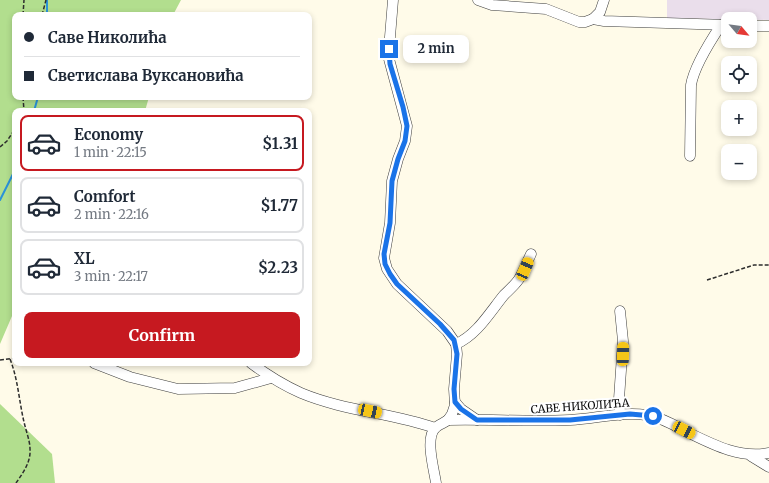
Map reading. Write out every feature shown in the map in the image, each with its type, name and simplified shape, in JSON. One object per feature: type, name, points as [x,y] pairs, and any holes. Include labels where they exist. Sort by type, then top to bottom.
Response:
[{"type":"street","points":[[394,0],[389,59],[407,126],[405,141],[392,181],[390,223],[384,254],[385,264],[397,284],[447,331],[456,344],[457,354],[454,389],[455,402],[452,414],[448,420],[435,428],[432,432],[430,441],[436,483]]},
{"type":"street","points":[[478,0],[492,5],[546,9],[579,22],[585,22],[593,19],[600,12],[604,0]]},
{"type":"street","points":[[593,19],[604,21],[721,25]]},
{"type":"street","points":[[757,26],[769,26]]},
{"type":"street","points":[[690,156],[692,79],[696,70],[721,31]]},
{"type":"street","points":[[456,344],[467,338],[474,331],[516,283],[522,275],[531,254]]},
{"type":"street","points":[[620,311],[623,341],[619,399],[620,414]]},
{"type":"street","points":[[102,366],[130,377],[178,389],[235,388],[271,378]]},
{"type":"street","points":[[256,366],[271,378],[302,393],[340,405],[414,420],[435,428]]},
{"type":"street","points":[[455,402],[461,409],[477,420]]},
{"type":"street","name":"САВЕ НИКОЛИЋА","points":[[448,420],[570,420],[620,414],[642,414],[658,418],[724,449],[749,455],[769,454]]},
{"type":"street","points":[[749,455],[769,467]]},
{"type":"path","points":[[23,12],[24,0]]},
{"type":"path","points":[[43,12],[46,0]]},
{"type":"path","points":[[0,147],[7,141],[12,134]]},
{"type":"path","points":[[707,280],[754,265],[769,266]]},
{"type":"path","points":[[0,360],[10,359],[12,363]]},
{"type":"path","points":[[13,366],[16,372],[21,407],[30,449],[23,473],[16,483]]},
{"type":"shaded area","points":[[667,0],[769,0],[769,20],[757,20],[757,12],[721,12],[721,19],[667,18]]},
{"type":"green space","points":[[0,0],[181,0],[175,12],[12,12],[12,100],[148,100],[146,108],[12,108],[12,316],[0,344]]},
{"type":"green space","points":[[0,404],[52,454],[55,483],[0,483]]},
{"type":"waterway","points":[[47,0],[47,12]]},
{"type":"waterway","points":[[35,108],[37,100]]},
{"type":"waterway","points":[[0,200],[12,176]]},
{"type":"route","points":[[389,49],[390,64],[407,126],[405,141],[392,181],[390,223],[384,254],[385,264],[393,279],[403,291],[428,312],[454,340],[457,354],[454,389],[455,402],[461,409],[477,420],[570,420],[620,414],[642,414],[653,416]]}]
